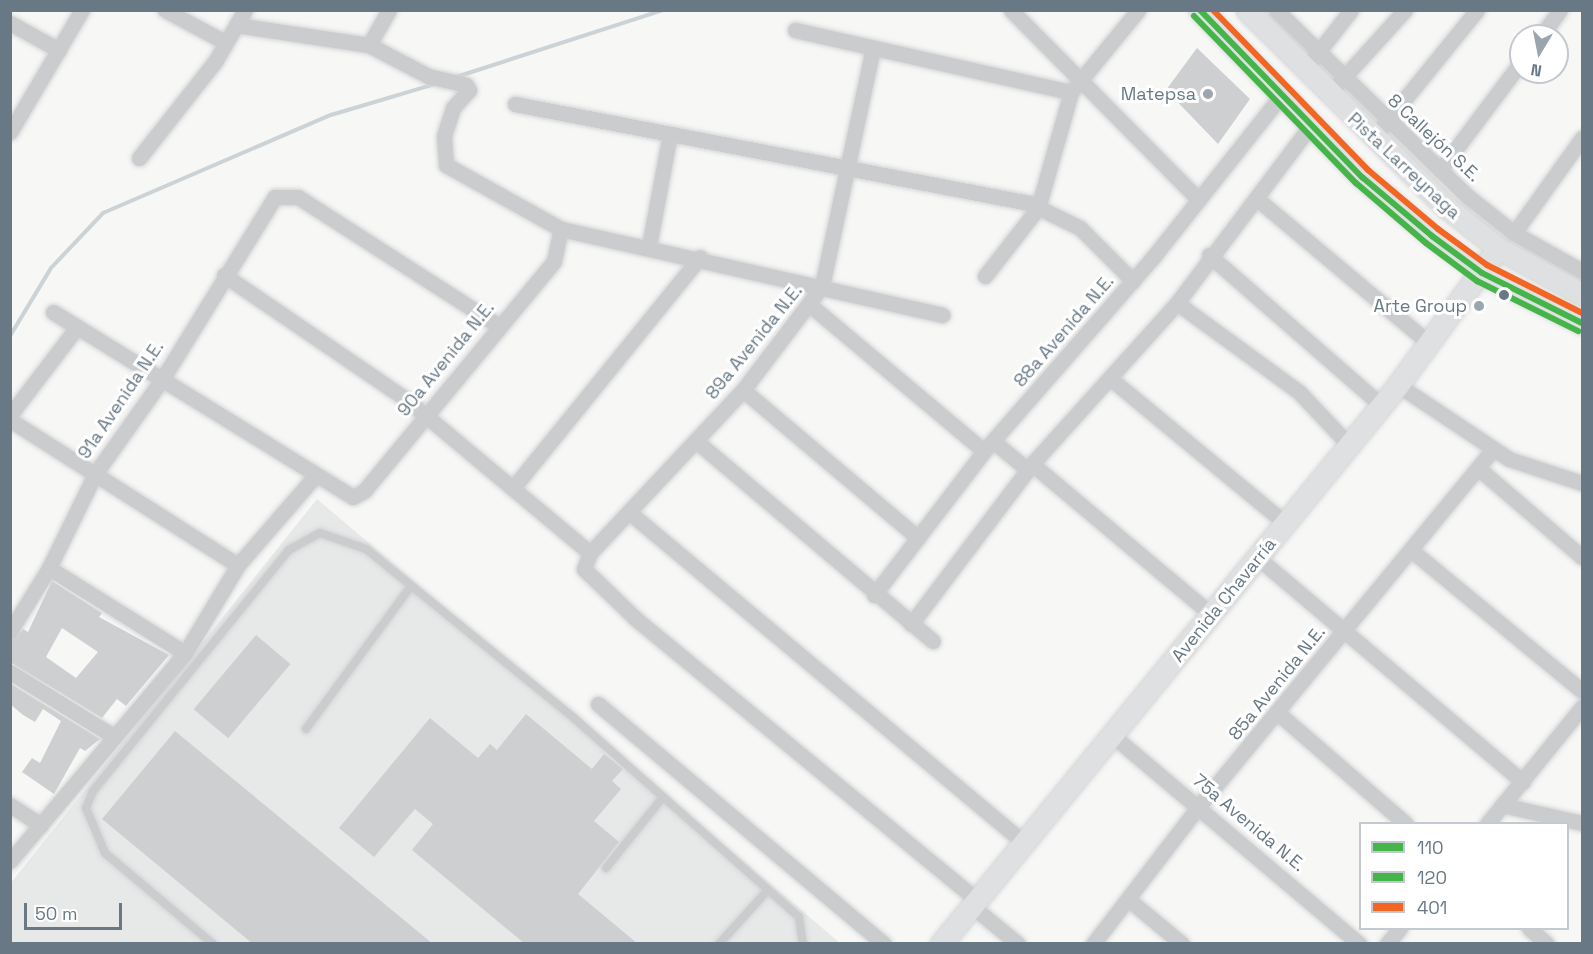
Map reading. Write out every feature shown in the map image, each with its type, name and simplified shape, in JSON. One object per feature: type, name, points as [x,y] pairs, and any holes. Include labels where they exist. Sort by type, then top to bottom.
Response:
[{"type":"main road","name":"Pista Larreynaga","points":[[1200,10],[1362,177],[1482,273],[1582,323]]},
{"type":"main road","name":"Pista Larreynaga","points":[[1247,10],[1311,62],[1328,95],[1365,132],[1498,248],[1582,294]]},
{"type":"main road","points":[[1312,124],[1342,134],[1365,132]]},
{"type":"main road","name":"Avenida Chavarría","points":[[940,944],[1212,615],[1398,385],[1482,273],[1498,248]]},
{"type":"street","points":[[10,132],[82,10]]},
{"type":"street","points":[[165,10],[225,42]]},
{"type":"street","points":[[139,158],[225,42],[245,10]]},
{"type":"street","points":[[369,45],[389,10]]},
{"type":"street","points":[[1011,10],[1075,85],[1197,198]]},
{"type":"street","points":[[985,276],[1038,208],[1075,85],[1138,10]]},
{"type":"street","name":"8 Callejón S.E.","points":[[1276,10],[1311,62],[1343,79],[1440,170],[1515,232],[1582,271]]},
{"type":"street","points":[[1311,62],[1351,10]]},
{"type":"street","points":[[1328,95],[1405,10]]},
{"type":"street","points":[[1365,132],[1388,121],[1477,10]]},
{"type":"street","points":[[1550,24],[1560,10]]},
{"type":"street","points":[[10,23],[59,50]]},
{"type":"street","points":[[236,25],[369,45],[428,76],[466,85],[469,90],[453,108],[444,136],[446,165],[561,229],[700,257],[942,315]]},
{"type":"street","points":[[795,30],[873,48],[1075,85]]},
{"type":"street","name":"89a Avenida N.E.","points":[[590,553],[743,390],[810,305],[822,286],[850,168],[873,48]]},
{"type":"street","points":[[1440,170],[1509,78]]},
{"type":"street","name":"88a Avenida N.E.","points":[[874,595],[989,447],[1133,281],[1283,93]]},
{"type":"street","points":[[516,104],[850,168],[1038,208],[1080,228],[1133,281]]},
{"type":"street","points":[[911,624],[1030,467],[1112,379],[1177,303],[1209,255],[1312,124]]},
{"type":"street","points":[[649,246],[670,134]]},
{"type":"street","points":[[1515,232],[1582,138]]},
{"type":"street","name":"91a Avenida N.E.","points":[[10,631],[49,568],[95,474],[163,378],[224,275],[275,197],[298,197],[497,325]]},
{"type":"street","points":[[1256,198],[1429,343]]},
{"type":"street","name":"90a Avenida N.E.","points":[[315,476],[343,494],[353,497],[364,491],[497,325],[554,261],[561,229]]},
{"type":"street","points":[[1209,255],[1381,405]]},
{"type":"street","points":[[513,488],[700,257]]},
{"type":"street","points":[[224,275],[425,416],[513,488],[590,553],[584,569],[588,577],[974,903],[1017,944]]},
{"type":"street","points":[[1177,303],[1299,392],[1349,445]]},
{"type":"street","points":[[810,305],[989,447],[1030,467],[1212,615]]},
{"type":"street","points":[[10,861],[184,653],[238,565],[315,476],[163,378],[53,312]]},
{"type":"street","points":[[10,415],[77,327]]},
{"type":"street","points":[[1112,379],[1286,524]]},
{"type":"street","points":[[1398,385],[1493,449],[1582,483]]},
{"type":"street","points":[[743,390],[918,538]]},
{"type":"street","points":[[10,420],[238,565]]},
{"type":"street","points":[[696,441],[874,595],[933,641]]},
{"type":"street","name":"85a Avenida N.E.","points":[[1093,944],[1199,806],[1280,714],[1493,449]]},
{"type":"street","points":[[1478,468],[1582,557]]},
{"type":"street","points":[[630,513],[1023,842]]},
{"type":"street","points":[[1411,550],[1582,691]]},
{"type":"street","points":[[1258,558],[1343,633],[1522,782]]},
{"type":"street","points":[[49,568],[184,653]]},
{"type":"street","points":[[10,672],[116,737]]},
{"type":"street","points":[[598,704],[884,944]]},
{"type":"street","points":[[1489,822],[1582,707]]},
{"type":"street","points":[[1280,714],[1404,822]]},
{"type":"street","name":"75a Avenida N.E.","points":[[1112,735],[1199,806],[1359,944]]},
{"type":"street","points":[[10,805],[41,825]]},
{"type":"street","points":[[1502,805],[1582,823]]},
{"type":"street","points":[[1128,899],[1182,944]]},
{"type":"street","points":[[1387,944],[1398,930]]},
{"type":"street","points":[[1531,930],[1547,944]]},
{"type":"lane","points":[[213,944],[105,853],[88,816],[93,791],[290,550],[320,533],[366,549],[663,796],[799,917],[803,944]]},
{"type":"lane","points":[[306,729],[411,586]]},
{"type":"lane","points":[[606,868],[663,796]]},
{"type":"lane","points":[[719,944],[768,890]]},
{"type":"shaded area","points":[[317,499],[840,943],[11,943],[10,884]]},
{"type":"building","name":"Matepsa","points":[[1197,48],[1250,99],[1218,144],[1166,90]]},
{"type":"building","points":[[52,581],[102,613],[99,617],[169,655],[126,706],[117,699],[102,718],[10,662],[10,641],[23,629],[28,632]],"holes":[[[62,628],[98,652],[76,678],[46,657]]]},
{"type":"building","points":[[256,635],[290,664],[228,738],[194,709]]},
{"type":"building","points":[[11,684],[100,739],[85,751],[80,748],[54,794],[22,772],[32,758],[40,763],[61,721],[43,709],[35,722],[23,715],[10,704]]},
{"type":"building","points":[[526,714],[592,769],[604,754],[623,769],[612,781],[621,789],[594,821],[619,842],[578,894],[638,944],[525,944],[412,850],[433,824],[415,809],[374,857],[339,828],[430,718],[478,758],[490,744],[497,750]]},
{"type":"building","points":[[175,731],[433,944],[253,944],[102,819]]},
{"type":"waterway","points":[[456,77],[664,10]]},
{"type":"waterway","points":[[10,336],[51,268],[103,213],[331,115],[435,84]]},
{"type":"transit line","name":"110","points":[[1200,10],[1362,177],[1432,236],[1482,273],[1582,323]]},
{"type":"transit line","name":"401","points":[[1213,10],[1368,170],[1438,229],[1487,265],[1582,313]]},
{"type":"transit line","name":"120","points":[[1194,16],[1356,183],[1426,243],[1477,281],[1578,331]]},
{"type":"place","name":"Matepsa","points":[[1208,94]]},
{"type":"place","name":"Arte Group","points":[[1479,306]]}]
